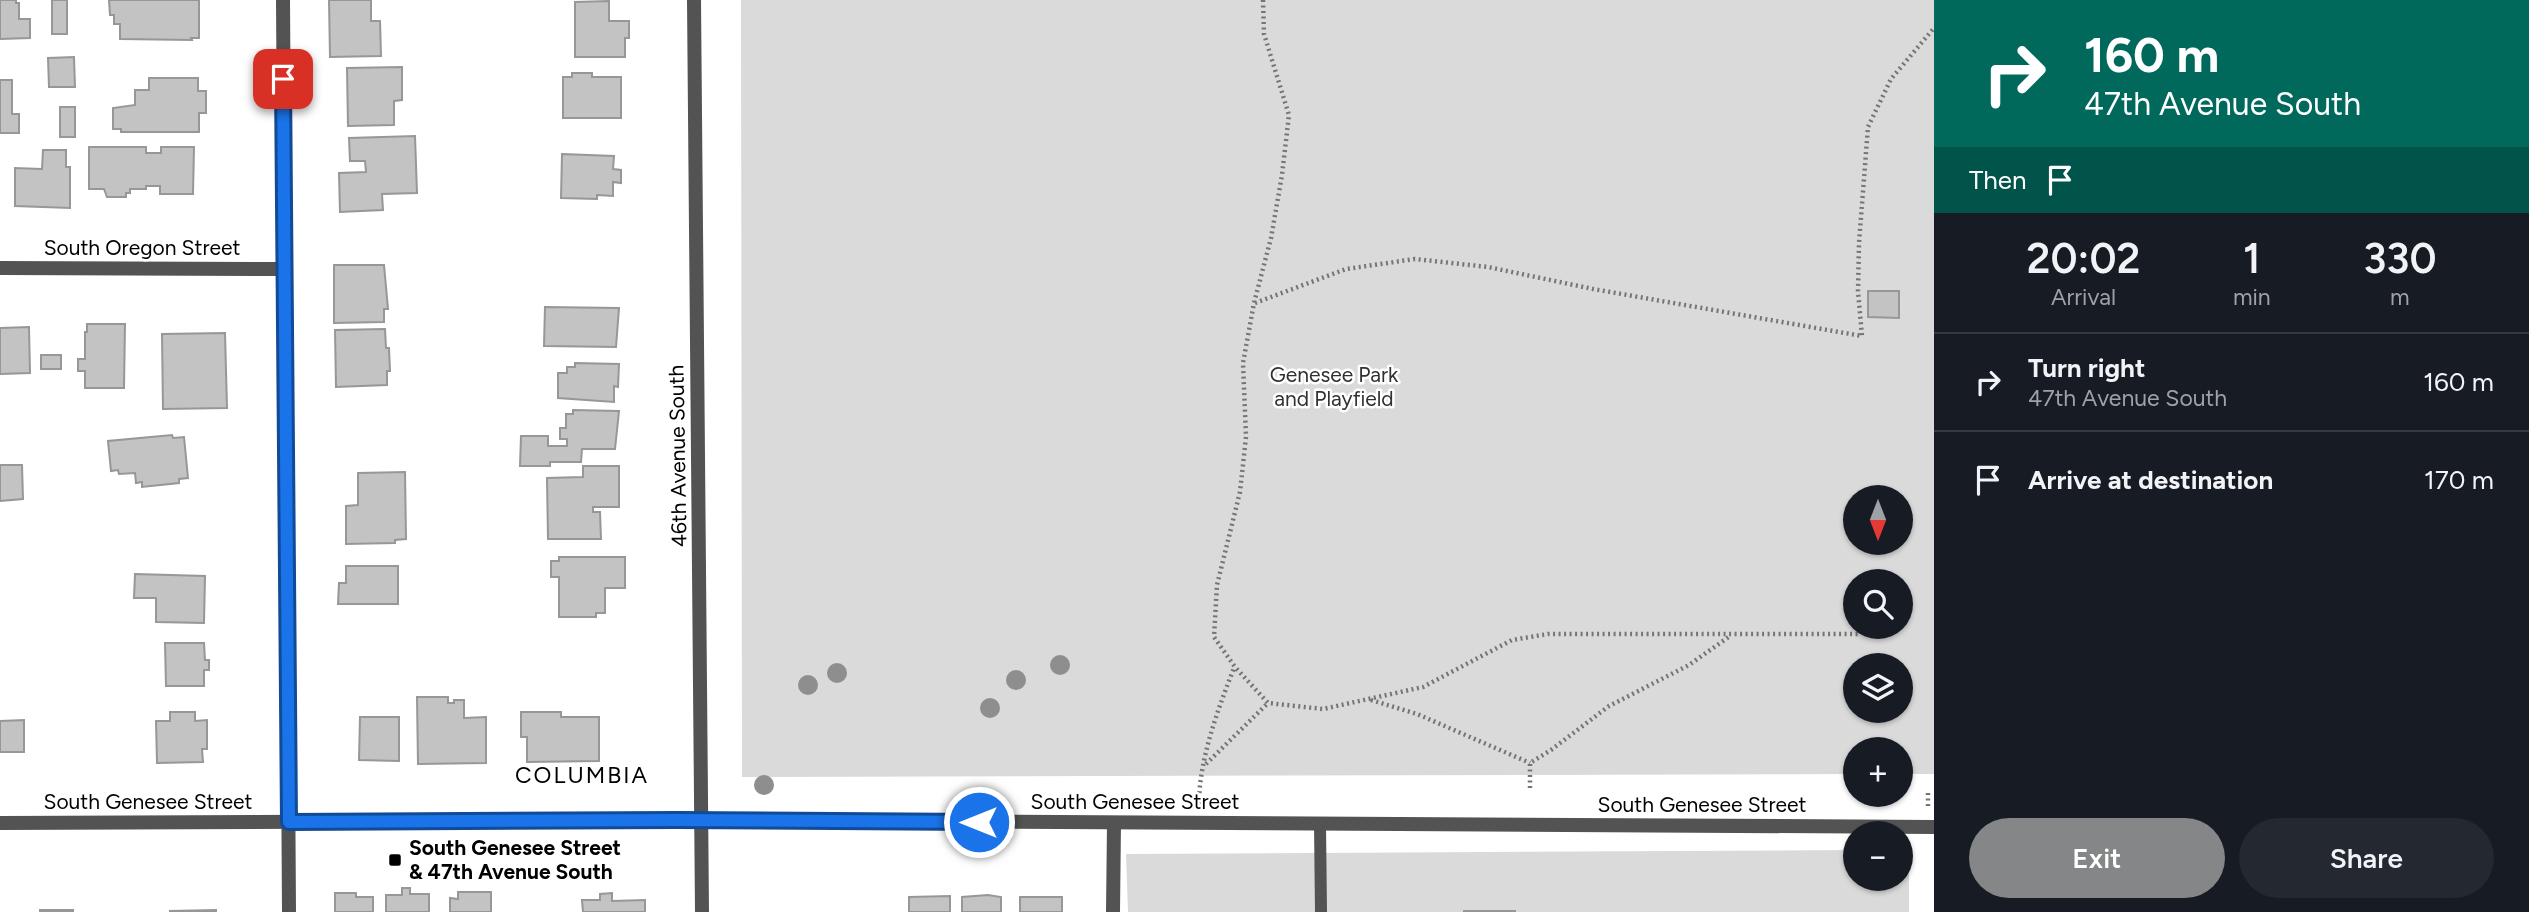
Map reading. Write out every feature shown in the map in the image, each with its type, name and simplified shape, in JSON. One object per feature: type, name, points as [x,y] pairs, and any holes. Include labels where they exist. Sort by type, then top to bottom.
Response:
[{"type":"street","points":[[283,0],[289,912]]},
{"type":"street","name":"46th Avenue South","points":[[694,0],[702,912]]},
{"type":"street","name":"South Oregon Street","points":[[0,268],[284,269]]},
{"type":"street","name":"South Genesee Street","points":[[0,823],[702,820],[1934,827]]},
{"type":"street","points":[[1113,912],[1114,823]]},
{"type":"lane","points":[[1320,824],[1321,912]]},
{"type":"path","points":[[1263,0],[1264,34],[1289,115],[1271,238],[1254,303],[1243,363],[1246,437],[1240,492],[1217,585],[1214,636],[1235,667],[1268,704],[1323,709],[1371,700],[1423,687],[1512,640],[1548,634],[1843,634]]},
{"type":"path","points":[[1254,303],[1346,269],[1415,259],[1488,267],[1593,289],[1862,336],[1858,290],[1859,243],[1868,127],[1891,79],[1934,28]]},
{"type":"path","points":[[1530,763],[1609,706],[1689,665],[1731,635]]},
{"type":"path","points":[[1199,794],[1218,709],[1235,667]]},
{"type":"path","points":[[1371,700],[1417,714],[1530,763]]},
{"type":"path","points":[[1204,766],[1268,704]]},
{"type":"path","points":[[1530,763],[1530,788]]},
{"type":"green space","name":"Genesee Park and Playfield","points":[[741,0],[1934,0],[1934,774],[1913,774],[1913,737],[1843,737],[1843,774],[742,777]]},
{"type":"green space","points":[[1843,850],[1843,891],[1909,891],[1909,912],[1128,912],[1126,854]]},
{"type":"building","points":[[0,0],[16,0],[16,3],[19,3],[19,19],[30,19],[30,38],[0,39]]},
{"type":"building","points":[[52,0],[67,0],[67,34],[52,34]]},
{"type":"building","points":[[109,0],[199,0],[199,38],[120,39],[120,24],[114,24]]},
{"type":"building","points":[[329,0],[371,0],[371,21],[380,21],[381,56],[330,57]]},
{"type":"building","points":[[609,1],[609,21],[629,21],[625,57],[575,57],[575,2]]},
{"type":"building","points":[[74,57],[75,87],[49,87],[48,58]]},
{"type":"building","points":[[402,67],[402,100],[394,101],[394,125],[348,126],[347,68]]},
{"type":"building","points":[[572,73],[592,73],[592,77],[621,77],[621,118],[563,118],[563,77],[572,77]]},
{"type":"building","points":[[149,78],[198,78],[198,91],[206,91],[206,113],[199,113],[199,132],[121,132],[121,129],[113,129],[113,108],[135,105],[135,90],[149,90]]},
{"type":"building","points":[[0,80],[12,80],[12,114],[19,114],[19,133],[0,133]]},
{"type":"building","points":[[60,107],[75,107],[75,137],[60,137]]},
{"type":"building","points":[[415,136],[417,193],[382,194],[383,210],[340,212],[339,173],[366,172],[365,161],[350,161],[349,138]]},
{"type":"building","points":[[89,147],[146,147],[146,153],[161,153],[161,147],[194,147],[193,194],[160,194],[160,186],[146,186],[146,189],[130,189],[126,197],[107,197],[104,189],[89,189]]},
{"type":"building","points":[[43,150],[66,150],[66,167],[70,167],[70,208],[15,206],[15,168],[42,169]]},
{"type":"building","points":[[562,154],[614,156],[613,169],[621,170],[621,183],[613,182],[613,196],[597,195],[597,199],[561,198]]},
{"type":"building","points":[[334,265],[384,265],[388,309],[384,309],[384,322],[334,323]]},
{"type":"building","points":[[1868,291],[1899,291],[1899,318],[1868,317]]},
{"type":"building","points":[[545,307],[619,308],[616,347],[544,346]]},
{"type":"building","points":[[87,324],[125,324],[124,388],[85,388],[85,371],[78,371],[78,359],[85,359]]},
{"type":"building","points":[[29,327],[30,373],[0,374],[0,328]]},
{"type":"building","points":[[385,329],[390,371],[387,371],[387,385],[336,387],[335,330]]},
{"type":"building","points":[[225,333],[227,408],[163,409],[162,334]]},
{"type":"building","points":[[41,355],[61,355],[61,369],[41,369]]},
{"type":"building","points":[[575,363],[619,364],[614,402],[558,398],[558,373],[567,373],[567,367],[575,367]]},
{"type":"building","points":[[573,410],[619,411],[615,449],[582,449],[581,462],[520,466],[521,436],[548,436],[548,446],[567,446],[567,439],[560,439],[560,428],[566,428],[566,414],[573,414]]},
{"type":"building","points":[[172,435],[173,438],[184,437],[188,478],[179,479],[179,483],[142,487],[142,482],[136,483],[135,473],[119,474],[118,470],[111,471],[108,441]]},
{"type":"building","points":[[0,465],[22,465],[23,499],[0,501]]},
{"type":"building","points":[[583,466],[619,466],[619,507],[593,507],[593,512],[600,512],[601,539],[548,539],[547,478],[583,477]]},
{"type":"building","points":[[405,472],[406,539],[395,540],[395,543],[346,544],[346,506],[358,505],[358,473]]},
{"type":"building","points":[[559,557],[625,557],[625,588],[605,588],[605,613],[596,613],[596,617],[559,617],[559,577],[551,577],[551,561],[559,561]]},
{"type":"building","points":[[346,566],[398,566],[398,604],[338,604],[339,583],[346,583]]},
{"type":"building","points":[[135,574],[205,576],[204,623],[156,622],[156,598],[134,598]]},
{"type":"building","points":[[165,643],[204,643],[205,660],[209,660],[209,670],[204,670],[204,686],[166,686]]},
{"type":"building","points":[[417,697],[448,697],[448,703],[464,700],[464,718],[486,717],[486,763],[418,764]]},
{"type":"building","points":[[170,712],[195,712],[195,721],[207,720],[207,749],[202,749],[203,762],[157,763],[156,721],[170,721]]},
{"type":"building","points":[[521,712],[561,712],[561,717],[599,717],[599,761],[527,762],[527,737],[521,737]]},
{"type":"building","points":[[360,717],[399,717],[399,761],[359,760]]},
{"type":"building","points":[[24,720],[24,752],[0,752],[0,721]]},
{"type":"building","points":[[402,888],[410,888],[410,894],[429,894],[429,912],[386,912],[386,895],[402,895]]},
{"type":"building","points":[[458,892],[491,892],[491,912],[450,912],[450,898],[458,899]]},
{"type":"building","points":[[335,893],[356,893],[356,897],[373,897],[373,912],[335,912]]},
{"type":"building","points":[[612,893],[612,901],[645,900],[645,912],[583,912],[582,900],[600,900],[600,894]]},
{"type":"building","points":[[950,896],[950,912],[909,912],[909,897]]},
{"type":"building","points":[[962,897],[1001,897],[1001,912],[962,912]]},
{"type":"building","points":[[1020,897],[1062,897],[1062,912],[1020,912]]},
{"type":"building","points":[[73,910],[73,912],[40,912]]},
{"type":"building","points":[[170,911],[216,912],[170,912]]},
{"type":"building","points":[[1515,911],[1515,912],[1464,912]]},
{"type":"place","name":"South Genesee Street & 47th Avenue South","points":[[395,860]]},
{"type":"district","name":"COLUMBIA","points":[[582,775]]},
{"type":"route","points":[[283,79],[289,822],[979,822]]}]
